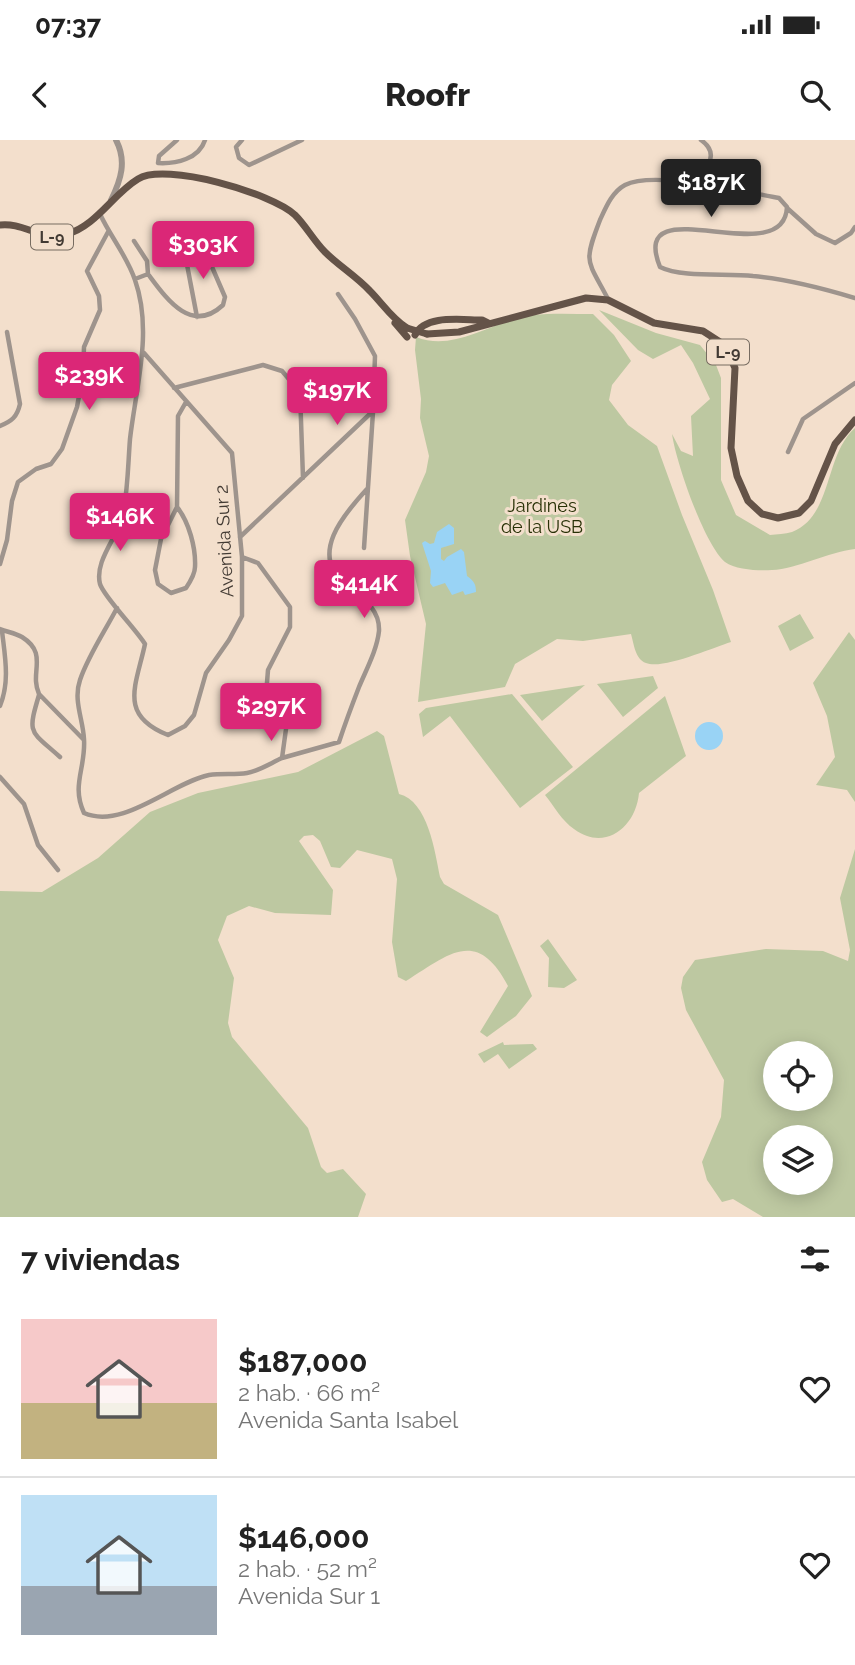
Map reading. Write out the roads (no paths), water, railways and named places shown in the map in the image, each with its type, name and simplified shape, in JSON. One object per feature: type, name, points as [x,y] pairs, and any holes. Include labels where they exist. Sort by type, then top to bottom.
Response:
[{"type":"main road","name":"L-9","points":[[0,225],[18,227],[44,236],[60,236],[77,230],[140,177],[155,174],[208,180],[238,188],[280,205],[295,215],[326,254],[354,276],[407,328],[427,334],[459,332],[586,298],[608,300],[654,323],[703,331],[728,352],[735,374],[731,439],[734,463],[746,497],[762,514],[772,518],[784,518],[806,508],[835,444],[855,420]]},
{"type":"main road","points":[[385,308],[411,336],[423,325],[434,322],[482,320],[488,323]]},
{"type":"street","points":[[111,200],[121,181],[122,163],[116,140]]},
{"type":"street","points":[[177,140],[159,156],[159,163],[192,157],[200,152],[205,140]]},
{"type":"street","points":[[242,140],[236,147],[239,158],[249,165],[302,140]]},
{"type":"street","points":[[683,183],[706,169],[712,161],[711,151],[701,140]]},
{"type":"street","points":[[608,300],[593,275],[588,256],[605,209],[625,185],[650,179],[779,198],[816,234],[835,243],[851,233],[855,227]]},
{"type":"street","points":[[786,207],[786,216],[782,222],[768,232],[734,234],[668,229],[658,237],[655,244],[660,267],[684,274],[748,275],[782,279],[855,298]]},
{"type":"street","points":[[99,212],[135,279],[141,303],[144,353],[130,439],[122,517],[109,544],[99,575],[101,587],[117,608],[80,679],[77,695],[84,740],[82,770],[77,787],[79,801],[85,813],[96,818],[114,816],[182,784],[209,775],[250,773],[282,758],[339,743],[379,631],[373,607],[344,584],[334,570],[330,556],[336,526],[367,489]]},
{"type":"street","points":[[0,565],[18,482],[36,469],[51,464],[62,449],[77,407],[83,374],[84,347],[100,310],[100,296],[87,271],[108,232]]},
{"type":"street","points":[[134,241],[147,261],[148,274],[177,308],[197,317],[219,310],[225,297],[209,260],[209,237]]},
{"type":"street","points":[[184,249],[197,317]]},
{"type":"street","points":[[135,279],[148,274]]},
{"type":"street","points":[[338,294],[375,356],[364,548]]},
{"type":"street","points":[[0,426],[12,421],[20,404],[7,332]]},
{"type":"street","name":"Avenida Sur 2","points":[[117,608],[145,643],[134,698],[136,712],[150,728],[168,735],[185,726],[194,715],[206,673],[242,616],[242,557],[232,453],[144,353]]},
{"type":"street","points":[[174,388],[263,365],[282,371],[300,392],[303,478]]},
{"type":"street","points":[[788,452],[803,419],[855,383]]},
{"type":"street","points":[[177,506],[184,516],[196,570],[186,589],[171,593],[158,584],[155,570],[161,539],[177,506],[178,416],[186,402]]},
{"type":"street","points":[[240,537],[373,411]]},
{"type":"street","points":[[0,546],[7,540]]},
{"type":"street","points":[[242,557],[258,563],[290,607],[290,627],[268,670],[266,695],[286,729],[282,758]]},
{"type":"street","points":[[0,706],[6,677],[1,630],[18,634],[29,642],[36,652],[38,662],[35,685],[40,694],[84,740]]},
{"type":"street","points":[[40,694],[31,722],[32,728],[60,757]]},
{"type":"street","points":[[0,777],[24,804],[38,845],[58,870]]},
{"type":"water","points":[[449,524],[454,528],[454,544],[441,548],[441,559],[444,561],[461,549],[464,552],[467,576],[474,583],[476,592],[465,595],[463,591],[452,595],[445,583],[433,587],[430,583],[431,571],[422,543],[434,543],[437,532]]},
{"type":"water","points":[[709,722],[719,726],[723,736],[719,746],[709,750],[699,746],[695,736],[699,726]]},
{"type":"park label","name":"Jardines de la USB","points":[[542,515]]}]
